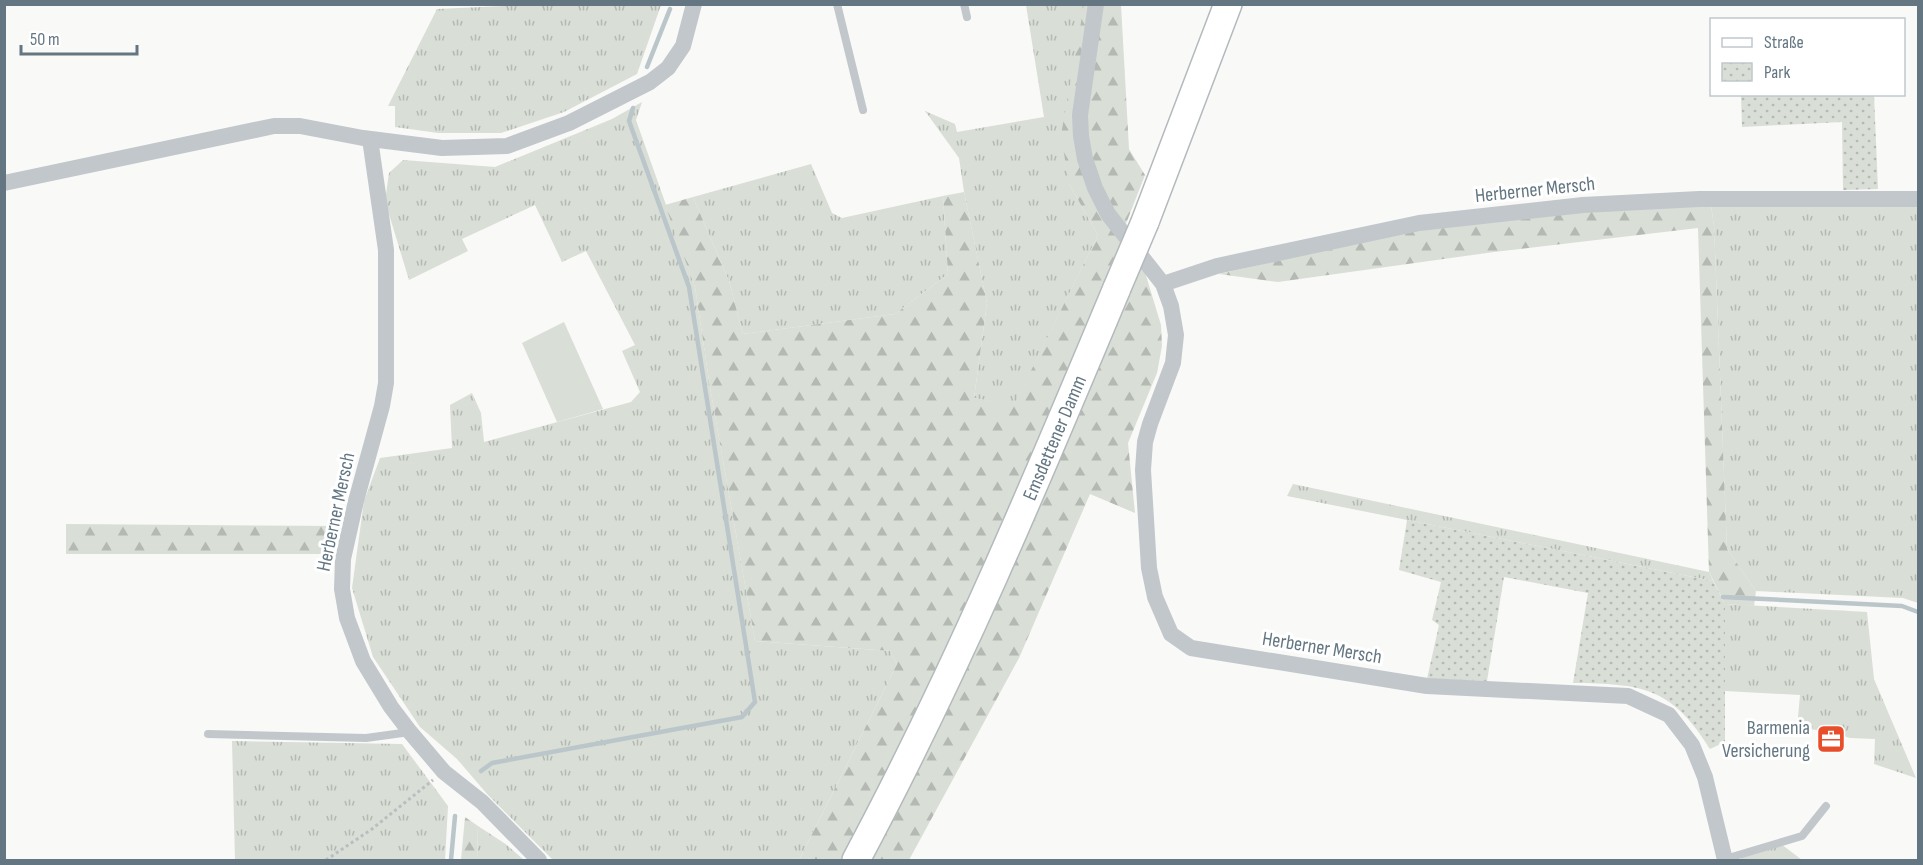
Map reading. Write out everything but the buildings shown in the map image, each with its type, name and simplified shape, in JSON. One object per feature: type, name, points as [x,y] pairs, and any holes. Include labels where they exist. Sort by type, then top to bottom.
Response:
[{"type":"main road","name":"Emsdettener Damm","points":[[856,861],[889,799],[1019,523],[1145,222],[1228,4]]},
{"type":"street","points":[[4,183],[274,126],[300,126],[370,139],[441,148],[507,146],[569,123],[650,82],[668,68],[682,46],[694,4]]},
{"type":"street","name":"Herberner Mersch","points":[[1096,4],[1080,115],[1084,159],[1108,214],[1163,284],[1171,306],[1176,335],[1173,363],[1145,442],[1143,470],[1149,568],[1155,597],[1172,634],[1191,648],[1427,686],[1628,696],[1670,715],[1692,744],[1705,777],[1725,860]]},
{"type":"street","name":"Herberner Mersch","points":[[370,139],[386,250],[386,383],[343,559],[342,589],[347,618],[363,661],[391,707],[410,732],[444,772],[482,802],[539,861]]},
{"type":"street","name":"Herberner Mersch","points":[[1163,284],[1217,266],[1419,223],[1583,204],[1699,199],[1918,200]]},
{"type":"lane","points":[[837,4],[863,110]]},
{"type":"lane","points":[[964,4],[967,17]]},
{"type":"lane","points":[[208,734],[366,738],[410,732]]},
{"type":"lane","points":[[1725,860],[1802,837],[1826,806]]},
{"type":"path","points":[[326,861],[372,829],[444,772]]},
{"type":"green space","points":[[527,5],[661,5],[637,74],[564,112],[501,133],[438,133],[395,127],[395,106],[388,106],[437,9]]},
{"type":"green space","points":[[1026,5],[1084,5],[1069,184],[1098,235],[1014,406],[974,398],[987,303],[959,158],[925,111],[955,124],[957,132],[1044,117]]},
{"type":"green space","points":[[1084,5],[1121,5],[1129,149],[1145,175],[1120,239],[1144,269],[1161,325],[1162,346],[1157,373],[1128,443],[1135,513],[1090,494],[1019,658],[909,860],[799,860],[897,664],[890,651],[755,641],[710,387],[695,287],[665,205],[693,197],[729,281],[743,334],[895,314],[948,274],[943,196],[964,192],[987,303],[974,398],[1014,405],[1098,235],[1069,184],[1061,135]]},
{"type":"green space","points":[[1741,96],[1874,96],[1878,189],[1843,190],[1842,122],[1742,127]]},
{"type":"green space","points":[[642,102],[636,120],[695,287],[710,387],[755,641],[890,651],[897,664],[799,860],[553,860],[488,795],[457,759],[420,727],[373,657],[352,588],[364,501],[380,458],[452,448],[450,405],[472,393],[481,413],[484,442],[631,402],[640,392],[622,351],[635,345],[586,251],[562,262],[535,205],[462,239],[468,251],[409,280],[385,201],[389,173],[403,160],[495,167],[612,119]]},
{"type":"green space","points":[[811,164],[832,213],[842,218],[943,196],[948,274],[895,314],[743,334],[729,281],[693,197]]},
{"type":"green space","points":[[1711,205],[1918,207],[1918,603],[1903,598],[1756,591],[1727,549],[1714,226]]},
{"type":"green space","points":[[1711,205],[1714,226],[1727,549],[1756,591],[1754,606],[1725,604],[1709,572],[1698,228],[1494,252],[1278,282],[1219,274],[1415,230],[1580,210]]},
{"type":"green space","points":[[564,322],[603,409],[557,422],[522,343]]},
{"type":"green space","points":[[1293,484],[1709,572],[1713,581],[1287,496]]},
{"type":"green space","points":[[1407,520],[1713,581],[1725,604],[1725,742],[1710,749],[1682,712],[1652,693],[1618,685],[1573,683],[1588,593],[1504,577],[1487,681],[1427,679],[1439,625],[1432,620],[1441,582],[1399,570]]},
{"type":"green space","points":[[66,524],[337,526],[331,554],[66,554]]},
{"type":"green space","points":[[1725,604],[1867,612],[1874,679],[1916,778],[1874,764],[1875,739],[1850,738],[1827,731],[1797,728],[1800,695],[1725,691]]},
{"type":"green space","points":[[232,741],[402,744],[448,806],[445,860],[235,860]]},
{"type":"green space","points":[[465,817],[478,826],[477,860],[461,860]]},
{"type":"green space","points":[[478,826],[507,845],[524,860],[477,860]]},
{"type":"green space","points":[[1781,844],[1802,860],[1741,860],[1741,857]]},
{"type":"waterway","points":[[647,67],[670,9]]},
{"type":"waterway","points":[[481,771],[492,763],[742,717],[755,702],[689,287],[629,121],[633,108]]},
{"type":"waterway","points":[[1723,597],[1902,606],[1918,612]]},
{"type":"waterway","points":[[451,860],[455,816]]},
{"type":"place","name":"Barmenia Versicherung","points":[[1831,739]]}]
